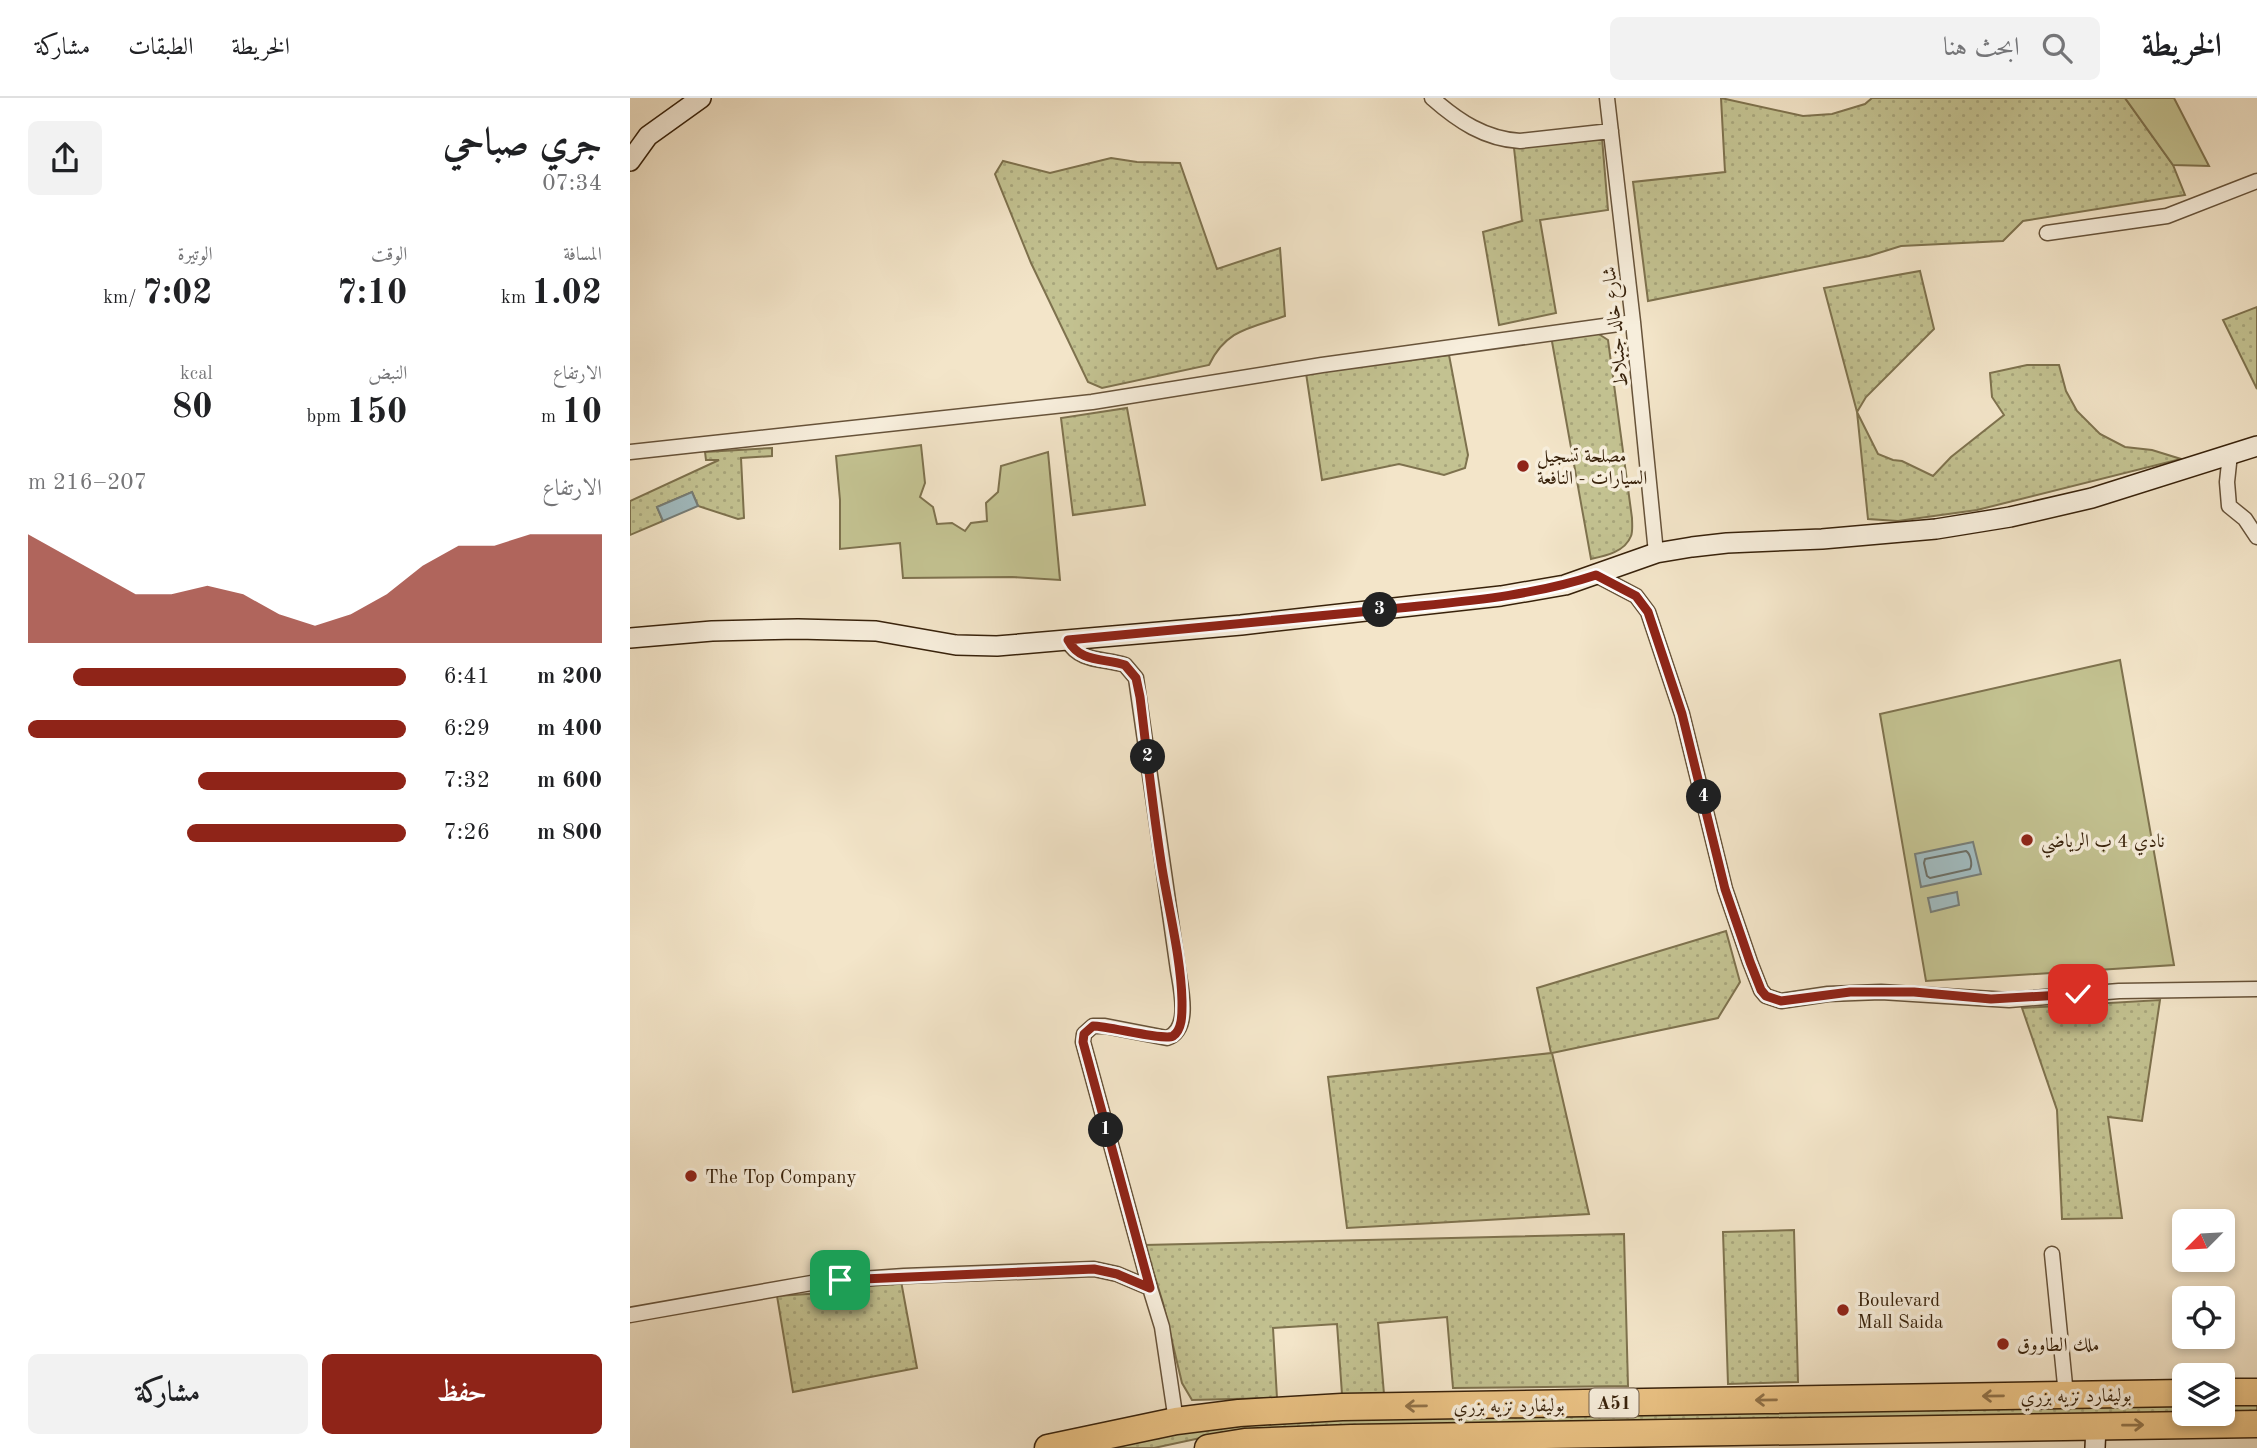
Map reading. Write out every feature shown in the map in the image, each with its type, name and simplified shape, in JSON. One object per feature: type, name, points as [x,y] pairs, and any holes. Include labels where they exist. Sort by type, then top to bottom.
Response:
[{"type":"highway","points":[[2235,1392],[2257,1392]]},
{"type":"highway","name":"بوليفارد نزيه بزري","points":[[1048,1448],[1176,1421],[1239,1413],[1342,1407],[2172,1393]]},
{"type":"highway","name":"بوليفارد نزيه بزري","points":[[1208,1448],[1245,1442],[1351,1438],[1527,1442],[2095,1437],[2257,1424]]},
{"type":"main road","points":[[630,161],[648,136],[701,98]]},
{"type":"main road","points":[[630,638],[712,631],[798,629],[876,631],[956,645],[997,646],[1241,625],[1501,596],[1566,585],[1657,553],[1727,543],[1822,539],[1936,529],[2000,519],[2092,498],[2257,446]]},
{"type":"street","points":[[1432,98],[1470,126],[1508,140],[1611,131]]},
{"type":"street","name":"شارع خالد جنبلاط","points":[[1607,98],[1657,553]]},
{"type":"street","points":[[2048,233],[2166,216],[2257,181]]},
{"type":"street","points":[[630,452],[1092,402],[1310,367],[1633,322]]},
{"type":"street","points":[[2230,454],[2227,482],[2229,506],[2245,519],[2257,537]]},
{"type":"street","points":[[1596,575],[1636,596],[1648,612],[1682,714],[1725,889],[1750,962],[1766,996],[1781,1001],[1828,994],[1881,992],[2009,999],[2119,991],[2257,989]]},
{"type":"street","points":[[1068,640],[1072,649],[1084,657],[1125,665],[1136,678],[1178,970],[1182,1000],[1181,1020],[1180,1029],[1173,1036],[1157,1037],[1093,1026],[1084,1034],[1083,1042],[1162,1327],[1176,1421]]},
{"type":"street","points":[[2052,1254],[2066,1395]]},
{"type":"street","points":[[630,1315],[817,1282],[904,1276],[1094,1269],[1117,1274],[1150,1288]]},
{"type":"shaded area","points":[[1721,98],[1803,116],[1832,114],[1865,104],[1872,98],[2125,98],[2173,165],[2185,195],[2023,221],[2003,241],[1901,246],[1869,256],[1648,301],[1633,182],[1725,172]]},
{"type":"shaded area","points":[[2125,98],[2174,98],[2209,166],[2173,165]]},
{"type":"shaded area","points":[[1602,138],[1608,210],[1540,220],[1556,313],[1499,325],[1483,232],[1522,221],[1514,148]]},
{"type":"shaded area","points":[[1111,158],[1137,162],[1180,163],[1217,269],[1280,248],[1285,316],[1241,331],[1223,344],[1209,365],[1102,388],[1088,382],[1031,263],[995,174],[1003,161],[1050,173]]},
{"type":"shaded area","points":[[1920,271],[1934,329],[1866,397],[1857,412],[1824,288]]},
{"type":"shaded area","points":[[2257,307],[2257,389],[2223,320]]},
{"type":"shaded area","points":[[1594,331],[1608,340],[1632,527],[1631,536],[1624,546],[1591,559],[1551,336]]},
{"type":"shaded area","points":[[1449,355],[1468,455],[1465,468],[1444,475],[1399,464],[1322,480],[1306,373]]},
{"type":"shaded area","points":[[2027,365],[2059,365],[2066,391],[2077,411],[2100,434],[2125,447],[2152,450],[2181,459],[1977,510],[1898,521],[1868,519],[1857,412],[1878,454],[1902,461],[1933,476],[1951,457],[2004,415],[1992,397],[1990,373]]},
{"type":"shaded area","points":[[1127,408],[1145,505],[1073,515],[1061,418]]},
{"type":"shaded area","points":[[921,445],[925,483],[920,497],[933,507],[937,524],[952,523],[965,531],[971,523],[987,521],[986,503],[998,492],[1001,466],[1048,452],[1060,580],[1012,577],[903,578],[900,543],[840,549],[840,500],[836,456]]},
{"type":"shaded area","points":[[772,448],[772,456],[741,458],[744,518],[738,519],[698,506],[692,492],[657,507],[663,521],[630,535],[630,501],[719,460],[706,460],[705,452]]},
{"type":"shaded area","name":"نادي 4 ب الرياضي","points":[[2120,660],[2174,965],[1926,981],[1880,714]]},
{"type":"shaded area","points":[[1726,931],[1740,982],[1718,1018],[1552,1053],[1589,1214],[1347,1228],[1328,1077],[1551,1053],[1537,988]]},
{"type":"shaded area","points":[[2160,1000],[2142,1121],[2108,1117],[2122,1218],[2062,1219],[2057,1110],[2022,1008]]},
{"type":"shaded area","points":[[1794,1230],[1798,1382],[1728,1384],[1723,1232]]},
{"type":"shaded area","points":[[1624,1234],[1628,1386],[1453,1388],[1447,1317],[1378,1323],[1384,1394],[1342,1394],[1337,1324],[1273,1328],[1277,1398],[1192,1400],[1182,1383],[1163,1303],[1145,1245]]},
{"type":"shaded area","points":[[901,1281],[917,1368],[793,1392],[777,1296],[823,1293]]},
{"type":"shaded area","points":[[2257,1400],[2257,1416],[2235,1416],[2235,1401]]},
{"type":"shaded area","points":[[2172,1402],[2172,1418],[1205,1437],[1154,1448],[1091,1448],[1250,1420]]},
{"type":"water","points":[[692,492],[698,506],[663,521],[657,507]]},
{"type":"water","points":[[1973,842],[1981,874],[1921,887],[1915,854]]},
{"type":"water","points":[[1957,892],[1959,905],[1931,912],[1928,898]]},
{"type":"place","name":"مصلحة تسجيل السيارات - النافعة","points":[[1523,466]]},
{"type":"place","name":"نادي 4 ب الرياضي","points":[[2027,840]]},
{"type":"place","name":"The Top Company","points":[[691,1176]]},
{"type":"place","name":"Boulevard Mall Saida","points":[[1843,1310]]},
{"type":"place","name":"ملك الطاووق","points":[[2003,1344]]},
{"type":"route","points":[[840,1280],[1094,1269],[1117,1274],[1150,1288],[1083,1042],[1084,1034],[1093,1026],[1157,1037],[1173,1036],[1180,1029],[1182,1000],[1136,678],[1125,665],[1084,657],[1072,649],[1068,640],[1241,625],[1501,596],[1566,585],[1596,575],[1636,596],[1648,612],[1682,714],[1725,889],[1750,962],[1766,996],[1781,1001],[1850,992],[1914,992],[1991,999],[2047,998],[2078,994]]}]
